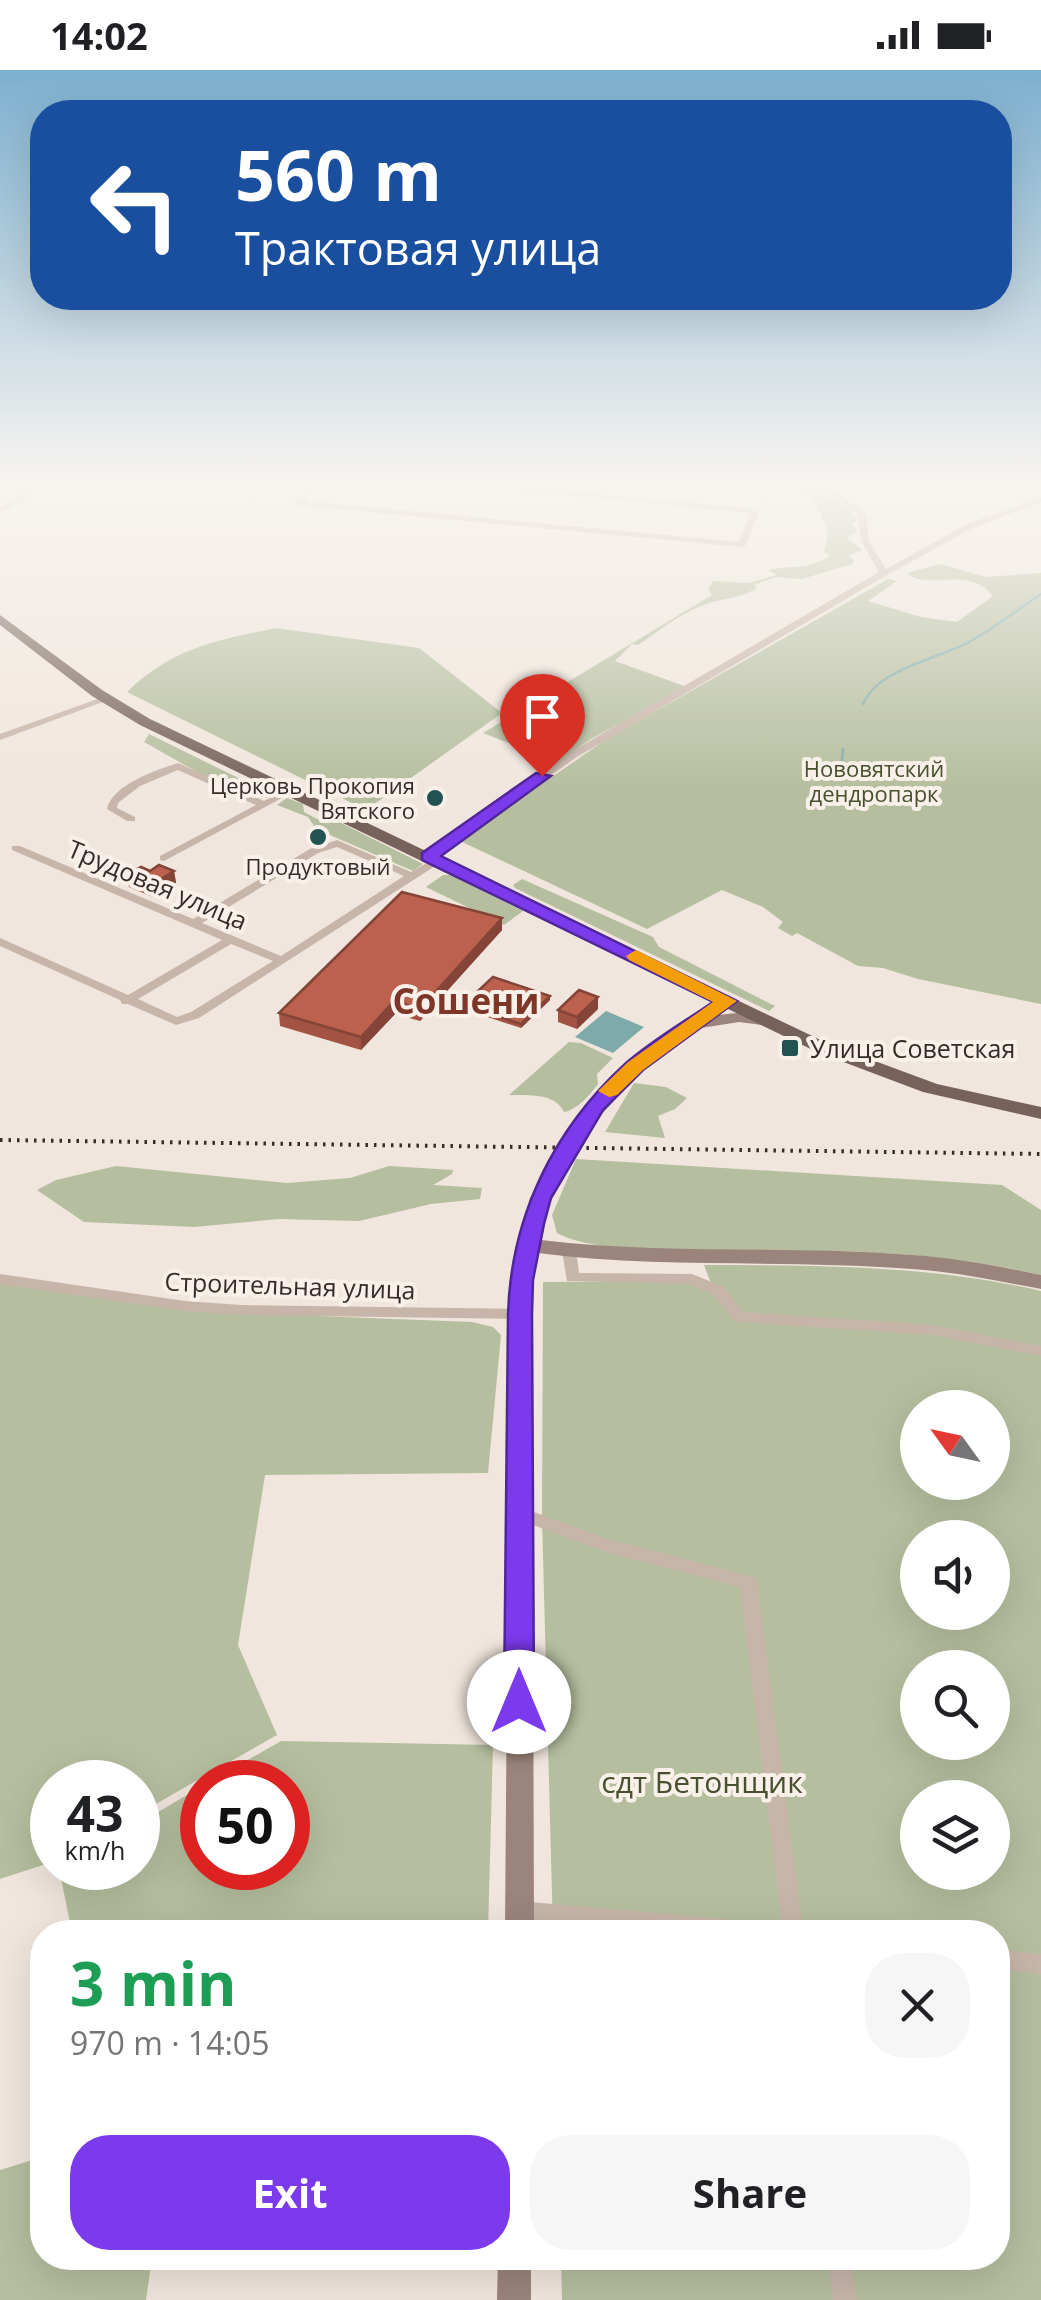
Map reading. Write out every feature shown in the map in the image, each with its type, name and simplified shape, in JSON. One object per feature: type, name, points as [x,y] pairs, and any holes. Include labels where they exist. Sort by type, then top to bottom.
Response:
[{"type":"main road","points":[[0,619],[106,699],[769,1022],[895,1078],[990,1105],[1041,1113]]},
{"type":"main road","points":[[678,1033],[698,1004],[684,980]]},
{"type":"main road","points":[[519,1920],[520,1314],[527,1245],[540,1198],[582,1124],[635,1066],[727,1001]]},
{"type":"main road","points":[[678,1033],[723,1018],[769,1022]]},
{"type":"main road","points":[[527,1245],[650,1256],[876,1258],[968,1267],[1041,1282]]},
{"type":"main road","points":[[514,2300],[515,2270]]},
{"type":"street","points":[[0,942],[126,1002],[176,1021],[195,1016],[412,876],[574,755],[864,584]]},
{"type":"street","points":[[0,737],[106,699]]},
{"type":"street","points":[[131,820],[112,809],[113,802],[136,784],[178,766],[264,806]]},
{"type":"street","points":[[164,858],[290,791]]},
{"type":"street","points":[[194,923],[314,852],[337,843],[412,876]]},
{"type":"street","name":"Трудовая улица","points":[[16,848],[282,961]]},
{"type":"street","points":[[126,1002],[231,939]]},
{"type":"street","points":[[569,1251],[572,1278],[692,1279],[719,1291],[739,1317],[934,1330],[1041,1351]]},
{"type":"street","name":"Строительная улица","points":[[0,1278],[186,1306],[520,1314]]},
{"type":"street","points":[[520,1513],[606,1544],[748,1582],[791,1920]]},
{"type":"street","points":[[1010,1961],[1041,1964]]},
{"type":"street","points":[[840,2270],[844,2300]]},
{"type":"green space","points":[[711,584],[757,584],[757,588],[694,609],[638,645],[632,644],[615,661],[687,687],[591,739],[538,775],[540,755],[483,733],[712,595],[708,589]]},
{"type":"green space","name":"Нововятский дендропарк","points":[[879,584],[893,584],[868,601],[921,617],[957,622],[993,596],[977,584],[1041,584],[1041,1004],[883,968],[858,966],[797,933],[792,936],[778,928],[783,922],[763,907],[722,890],[647,929],[460,841],[608,738]]},
{"type":"green space","points":[[276,628],[419,648],[502,713],[366,810],[127,692],[160,666],[196,648]]},
{"type":"green space","points":[[149,734],[275,796],[264,798],[230,788],[144,742]]},
{"type":"green space","points":[[287,798],[303,804],[304,812],[317,819],[331,818],[423,864],[413,871],[316,829],[308,817],[277,805]]},
{"type":"green space","points":[[443,875],[452,875],[523,911],[504,925],[426,887]]},
{"type":"green space","points":[[522,879],[653,937],[659,947],[775,1006],[769,1011],[515,888],[513,885]]},
{"type":"green space","points":[[569,1042],[581,1043],[613,1058],[597,1074],[598,1084],[583,1101],[564,1112],[547,1098],[509,1095]]},
{"type":"green space","points":[[634,1083],[666,1087],[687,1098],[675,1109],[658,1116],[665,1138],[605,1132]]},
{"type":"green space","points":[[576,1159],[1002,1185],[1041,1210],[1041,1275],[889,1253],[651,1251],[581,1242],[557,1233],[552,1215]]},
{"type":"green space","points":[[116,1166],[287,1183],[350,1178],[389,1166],[453,1170],[433,1185],[482,1188],[480,1199],[431,1204],[359,1221],[279,1219],[194,1227],[84,1222],[37,1190],[56,1180]]},
{"type":"green space","name":"сдт Бетонщик","points":[[704,1265],[831,1266],[957,1276],[1041,1291],[1041,2300],[562,2300],[561,2270],[1010,2270],[1010,1920],[553,1920],[542,1518],[543,1282],[679,1281],[713,1289]]},
{"type":"green space","points":[[0,1282],[192,1311],[472,1322],[493,1327],[501,1335],[488,1473],[265,1475],[238,1645],[277,1735],[233,1760],[180,1760],[180,1790],[160,1801],[160,1760],[30,1760],[30,1869],[0,1879]]},
{"type":"green space","points":[[281,1741],[493,1745],[488,1920],[70,1920],[63,1890],[160,1890],[160,1811],[180,1799],[180,1890],[310,1890],[310,1760],[248,1760]]},
{"type":"green space","points":[[30,2161],[30,2270],[150,2270],[146,2300],[0,2300],[0,2170]]},
{"type":"water","points":[[606,1011],[644,1027],[613,1053],[575,1037]]},
{"type":"building","points":[[159,865],[174,871],[151,885],[127,875],[141,867],[150,871]]},
{"type":"building","points":[[402,892],[502,918],[420,1009],[394,1001],[361,1037],[279,1013]]},
{"type":"building","points":[[493,977],[550,996],[521,1024],[463,1005]]},
{"type":"building","points":[[579,990],[598,997],[577,1017],[558,1010]]},
{"type":"waterway","points":[[863,704],[871,692],[895,673],[969,642],[1041,594]]},
{"type":"waterway","points":[[841,769],[843,749]]},
{"type":"waterway","points":[[837,777],[841,769]]},
{"type":"railway","points":[[0,1140],[1041,1154]]},
{"type":"slow traffic","points":[[609,1091],[678,1033],[727,1001],[636,956]]},
{"type":"place","name":"Церковь Прокопия Вятского","points":[[435,798]]},
{"type":"place","name":"Продуктовый","points":[[318,837]]},
{"type":"place","name":"Улица Советская","points":[[790,1048]]},
{"type":"district","name":"Сошени","points":[[466,1000]]},
{"type":"route","points":[[519,1702],[520,1314],[521,1280],[532,1224],[540,1198],[595,1106],[635,1066],[727,1001],[428,856],[542,776]]}]
